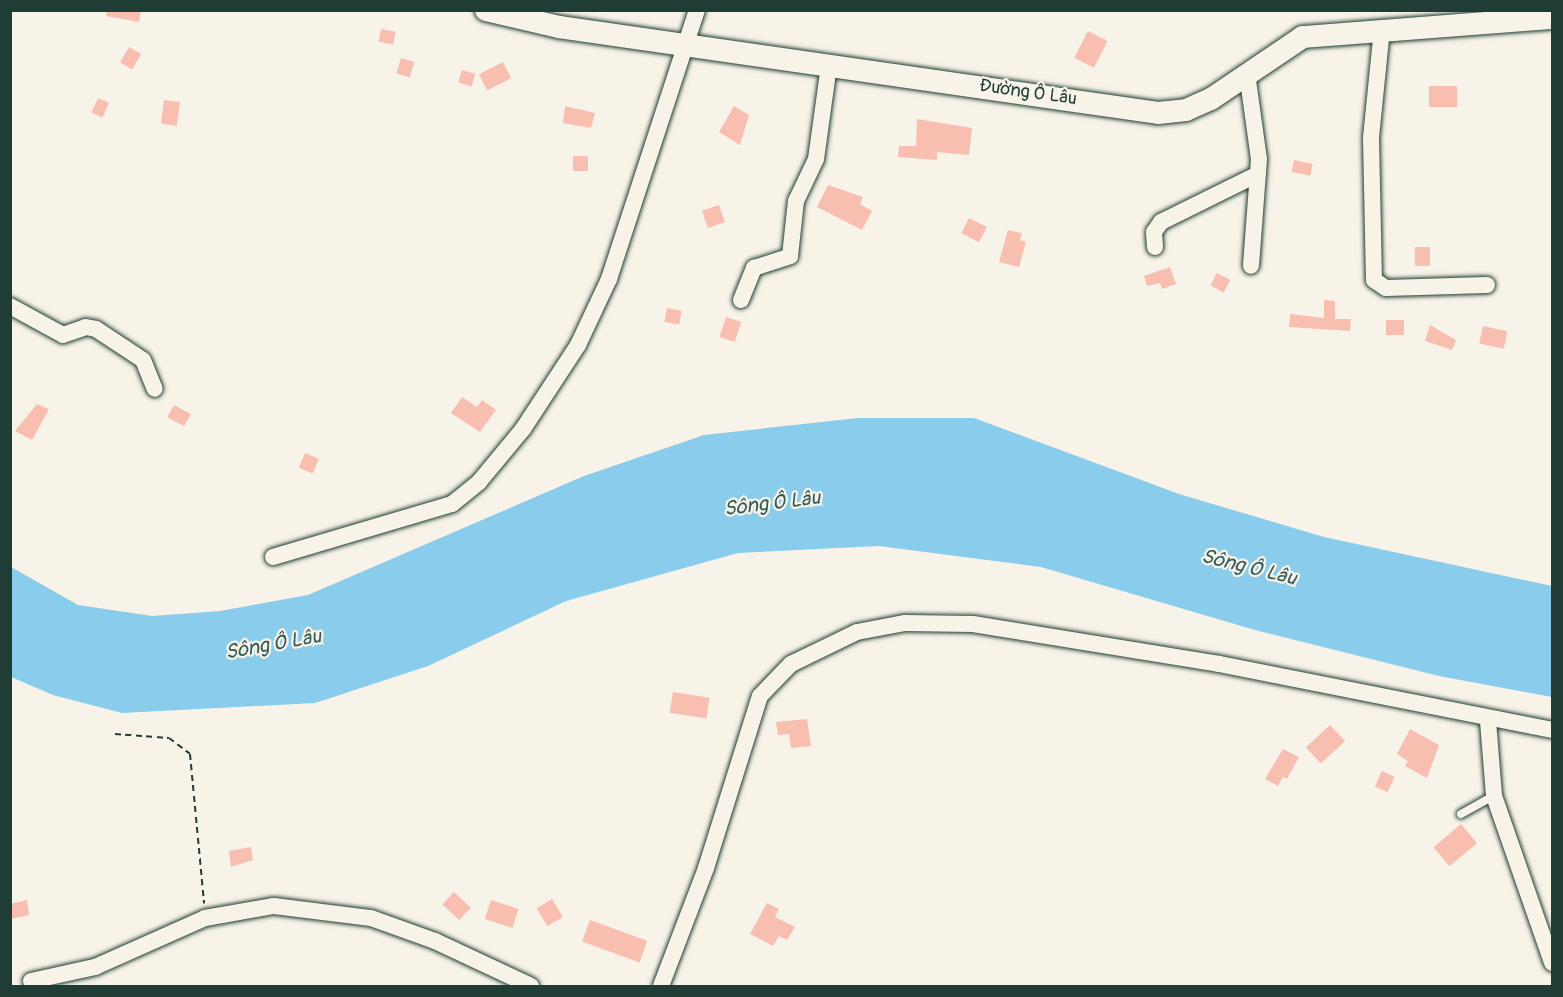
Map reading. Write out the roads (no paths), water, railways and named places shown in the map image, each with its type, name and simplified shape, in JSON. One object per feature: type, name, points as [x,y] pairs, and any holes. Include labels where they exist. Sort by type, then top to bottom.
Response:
[{"type":"main road","name":"Đường Ô Lâu","points":[[486,10],[559,27],[1158,113],[1186,110],[1212,99],[1303,37],[1382,28],[1552,18]]},
{"type":"street","points":[[273,557],[437,512],[467,493],[494,465],[539,407],[592,318],[626,234],[697,10]]},
{"type":"street","points":[[1382,28],[1371,138],[1374,280],[1386,288],[1487,285]]},
{"type":"street","points":[[741,300],[754,268],[790,256],[796,201],[816,159],[830,65]]},
{"type":"street","points":[[1247,73],[1259,149],[1251,266]]},
{"type":"street","points":[[1155,246],[1154,231],[1161,222],[1258,174]]},
{"type":"street","points":[[10,306],[63,335],[86,327],[96,329],[143,360],[155,389]]},
{"type":"street","points":[[661,987],[706,868],[760,696],[791,664],[857,632],[905,622],[973,624],[1219,664],[1488,721],[1552,730]]},
{"type":"street","points":[[1488,721],[1494,796],[1552,963]]},
{"type":"street","points":[[31,981],[95,967],[205,918],[274,906],[371,918],[446,946],[531,987]]},
{"type":"lane","points":[[1461,814],[1494,796]]},
{"type":"water","name":"Sông Ô Lâu","points":[[858,418],[974,418],[1179,494],[1324,537],[1552,586],[1552,697],[1439,676],[1255,630],[1041,567],[879,546],[738,553],[566,601],[428,666],[315,703],[122,713],[53,695],[11,677],[11,567],[78,605],[152,616],[220,611],[308,595],[584,476],[704,435]]}]
